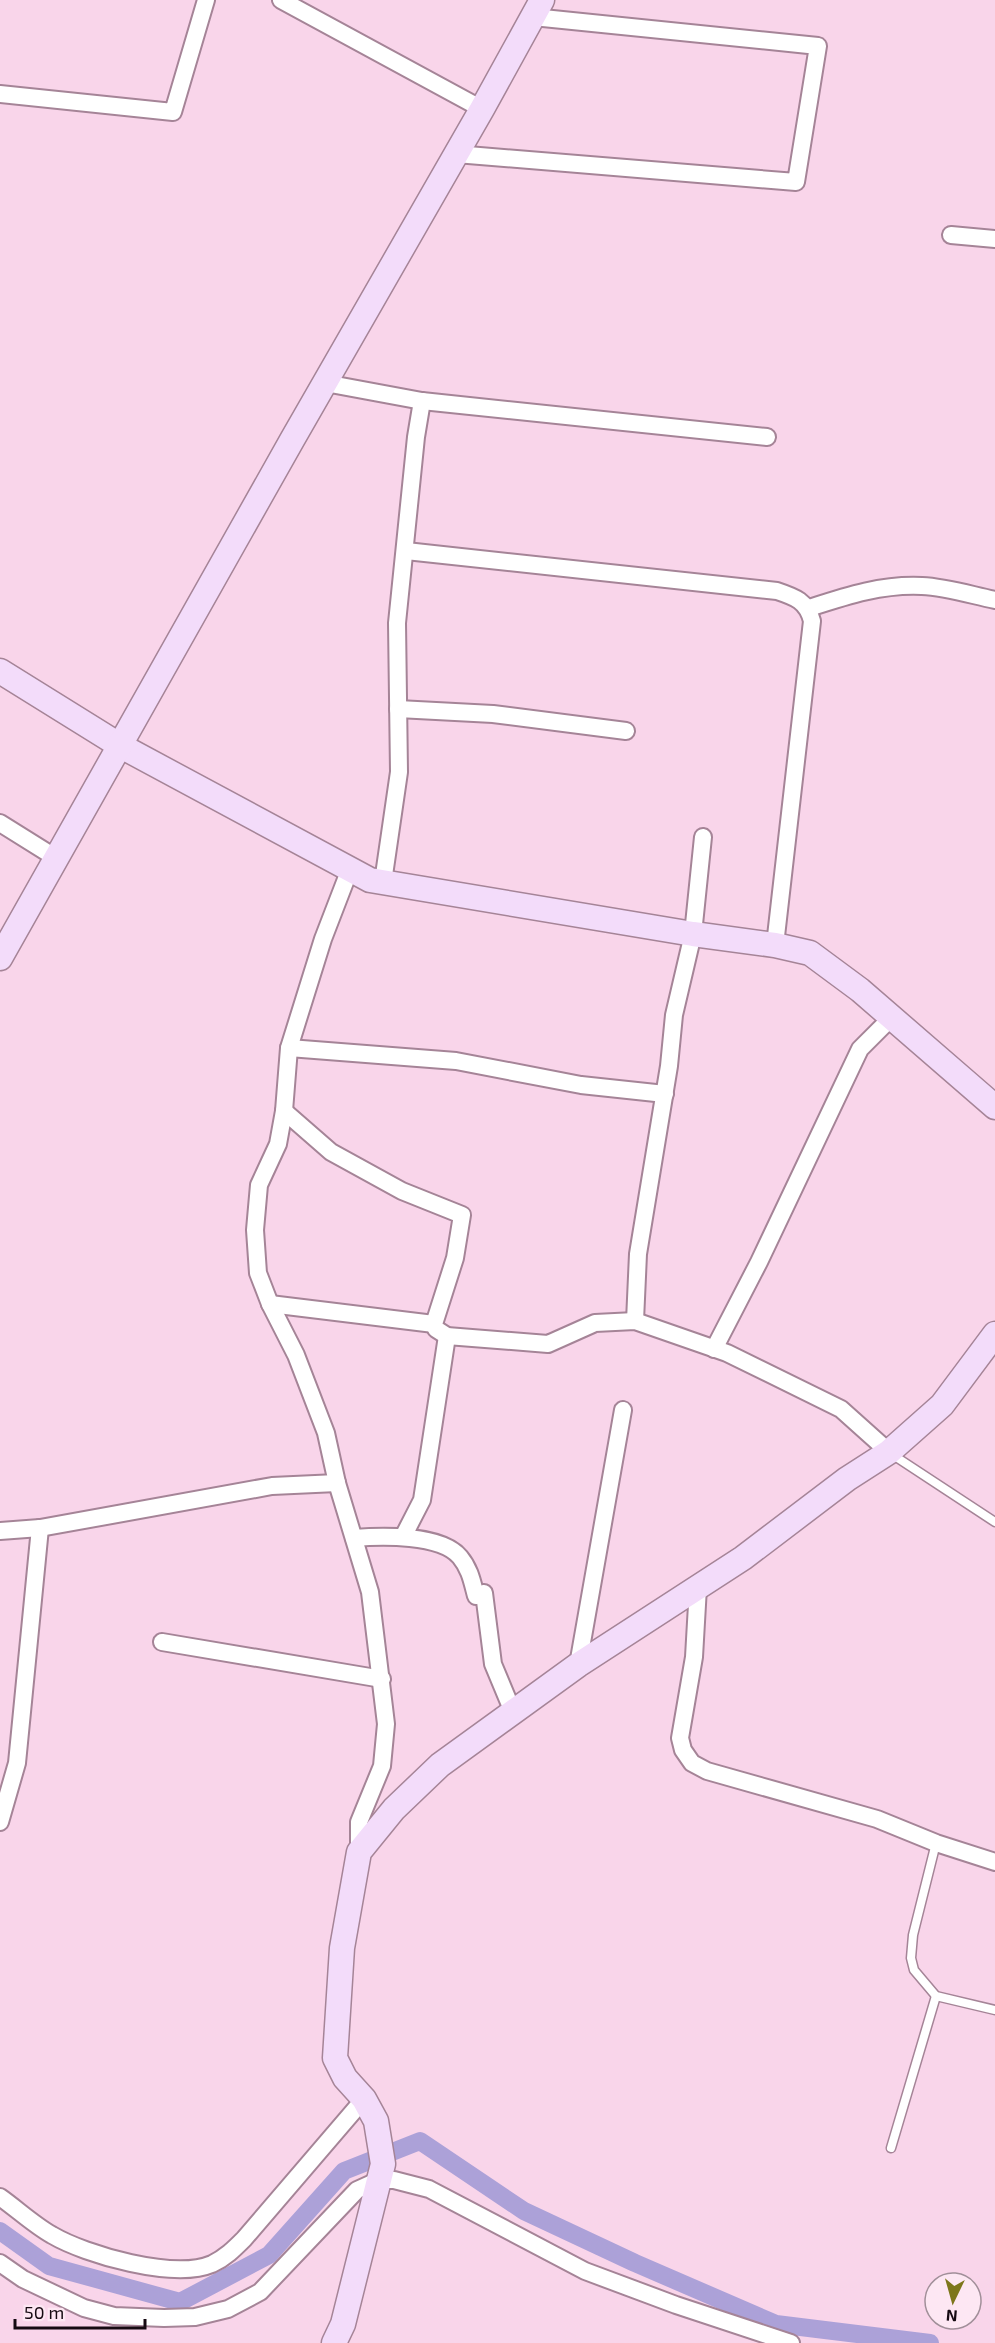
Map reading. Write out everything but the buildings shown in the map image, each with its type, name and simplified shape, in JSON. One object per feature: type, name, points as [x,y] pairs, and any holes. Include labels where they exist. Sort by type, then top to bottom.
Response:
[{"type":"street","points":[[0,94],[173,112],[206,0]]},
{"type":"street","points":[[283,0],[482,109]]},
{"type":"street","points":[[0,958],[119,745],[325,383],[456,154],[482,109],[537,8],[818,46],[795,182],[456,154]]},
{"type":"street","points":[[951,235],[995,239]]},
{"type":"street","points":[[325,383],[422,401],[767,437]]},
{"type":"street","points":[[383,882],[399,772],[397,623],[416,437],[422,401]]},
{"type":"street","points":[[406,551],[777,591],[796,597],[809,608],[812,621],[775,945]]},
{"type":"street","points":[[809,608],[861,591],[923,586],[995,600]]},
{"type":"street","points":[[0,671],[119,745],[370,880],[693,934],[775,945],[810,953],[891,1018],[995,1107]]},
{"type":"street","points":[[398,709],[493,714],[626,731]]},
{"type":"street","points":[[0,823],[56,858]]},
{"type":"street","points":[[635,1321],[638,1254],[665,1095],[674,1015],[693,934],[703,837]]},
{"type":"street","points":[[334,2343],[343,2324],[381,2172],[376,2121],[364,2099],[345,2078],[335,2058],[342,1948],[359,1852],[359,1822],[382,1766],[386,1724],[370,1592],[337,1483],[326,1433],[296,1355],[270,1304],[258,1273],[255,1230],[259,1185],[278,1144],[284,1111],[289,1048],[323,939],[350,869]]},
{"type":"street","points":[[714,1349],[759,1262],[860,1049],[891,1018]]},
{"type":"street","points":[[289,1048],[456,1061],[581,1085],[665,1095]]},
{"type":"street","points":[[284,1111],[331,1152],[402,1191],[462,1215],[455,1258],[434,1324],[436,1329],[447,1336],[548,1344],[595,1323],[635,1321],[714,1349],[841,1409],[889,1452]]},
{"type":"street","points":[[270,1304],[434,1324]]},
{"type":"street","points":[[359,1852],[394,1809],[440,1765],[578,1665],[743,1558],[847,1479],[889,1452],[942,1405],[995,1334]]},
{"type":"street","points":[[404,1537],[422,1500],[447,1336]]},
{"type":"street","points":[[578,1665],[623,1410]]},
{"type":"street","points":[[0,1532],[40,1528],[272,1486],[337,1483]]},
{"type":"street","points":[[0,1822],[17,1763],[40,1528]]},
{"type":"street","points":[[354,1538],[404,1537],[433,1543],[459,1555],[470,1571],[480,1594],[493,1664],[513,1712]]},
{"type":"street","points":[[698,1587],[694,1657],[680,1738],[682,1750],[692,1763],[707,1771],[738,1781],[793,1794],[877,1819],[936,1843],[995,1862]]},
{"type":"street","points":[[162,1642],[382,1679]]},
{"type":"street","points":[[0,2197],[52,2235],[95,2254],[133,2264],[192,2268],[209,2265],[227,2257],[244,2239],[364,2099]]},
{"type":"street","points":[[0,2263],[23,2279],[84,2308],[114,2316],[195,2317],[228,2309],[260,2292],[357,2190],[381,2172]]},
{"type":"street","points":[[381,2172],[402,2182],[429,2189],[585,2271],[676,2305],[791,2343]]},
{"type":"lane","points":[[889,1452],[995,1522]]},
{"type":"lane","points":[[936,1843],[913,1935],[911,1958],[914,1970],[936,1996],[995,2010]]},
{"type":"lane","points":[[891,2148],[936,1996]]},
{"type":"waterway","points":[[0,2231],[49,2266],[180,2302],[269,2255],[344,2171],[420,2141],[524,2211],[635,2263],[776,2324],[930,2343]]}]
